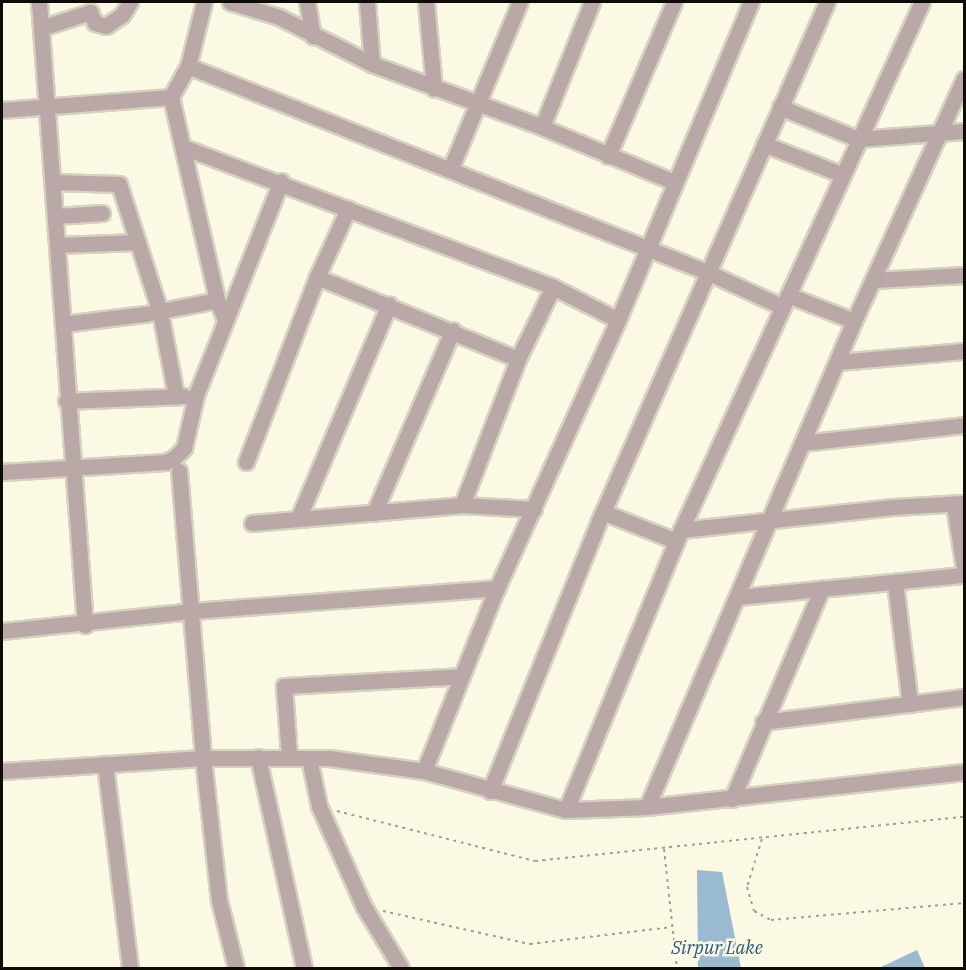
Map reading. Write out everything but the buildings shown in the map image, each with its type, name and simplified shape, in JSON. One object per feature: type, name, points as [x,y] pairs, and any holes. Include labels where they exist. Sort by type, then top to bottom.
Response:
[{"type":"street","points":[[39,2],[54,182],[66,401],[85,625]]},
{"type":"street","points":[[41,28],[90,12],[95,23],[106,26],[122,15],[130,2]]},
{"type":"street","points":[[204,2],[188,66],[171,97],[217,300],[225,320]]},
{"type":"street","points":[[231,2],[279,17],[372,64],[434,89],[542,127],[674,182]]},
{"type":"street","points":[[307,2],[313,36]]},
{"type":"street","points":[[367,2],[372,64]]},
{"type":"street","points":[[426,2],[434,89]]},
{"type":"street","points":[[450,170],[520,2]]},
{"type":"street","points":[[542,127],[592,2]]},
{"type":"street","points":[[608,156],[674,2]]},
{"type":"street","points":[[424,771],[497,588],[618,320],[648,251],[674,182],[752,2]]},
{"type":"street","points":[[490,791],[603,512],[827,2]]},
{"type":"street","points":[[566,810],[679,535],[841,174],[922,2]]},
{"type":"street","points":[[188,66],[648,251],[785,301],[854,321]]},
{"type":"street","points":[[647,807],[854,321],[964,79]]},
{"type":"street","points":[[2,110],[171,97]]},
{"type":"street","points":[[780,107],[858,139],[939,135],[964,131]]},
{"type":"street","points":[[764,144],[841,174]]},
{"type":"street","points":[[183,147],[281,181],[553,287],[618,320]]},
{"type":"street","points":[[2,472],[166,462],[184,448],[196,395],[281,181]]},
{"type":"street","points":[[54,182],[119,184],[160,312],[176,396]]},
{"type":"street","points":[[246,462],[317,277],[348,209]]},
{"type":"street","points":[[56,216],[102,213]]},
{"type":"street","points":[[58,245],[138,242]]},
{"type":"street","points":[[874,280],[964,275]]},
{"type":"street","points":[[317,277],[518,358]]},
{"type":"street","points":[[462,505],[518,358],[553,287]]},
{"type":"street","points":[[63,324],[160,312],[217,300]]},
{"type":"street","points":[[298,519],[389,305]]},
{"type":"street","points":[[374,513],[453,330]]},
{"type":"street","points":[[838,362],[964,351]]},
{"type":"street","points":[[66,401],[196,395]]},
{"type":"street","points":[[802,443],[964,425]]},
{"type":"street","points":[[179,471],[193,611],[203,758],[219,900],[236,969]]},
{"type":"street","points":[[603,512],[679,535],[893,507],[959,504],[964,569]]},
{"type":"street","points":[[252,523],[462,505],[534,509]]},
{"type":"street","points":[[738,597],[964,575]]},
{"type":"street","points":[[896,583],[910,704]]},
{"type":"street","points":[[2,631],[85,625],[193,611],[497,588]]},
{"type":"street","points":[[732,799],[822,588]]},
{"type":"street","points":[[289,756],[284,686],[462,676]]},
{"type":"street","points":[[763,722],[964,697]]},
{"type":"street","points":[[2,771],[203,758],[289,756],[424,771],[490,791],[566,810],[647,807],[732,799],[964,772]]},
{"type":"street","points":[[258,757],[304,969]]},
{"type":"street","points":[[309,758],[319,806],[364,907],[401,969]]},
{"type":"street","points":[[105,764],[130,969]]},
{"type":"path","points":[[319,806],[534,861],[964,817]]},
{"type":"path","points":[[762,839],[747,887],[754,910],[771,920],[964,903]]},
{"type":"path","points":[[664,849],[677,969]]},
{"type":"path","points":[[364,907],[530,944],[672,927]]},
{"type":"water","name":"Sirpur Lake","points":[[697,870],[722,872],[741,968],[698,968]]},
{"type":"water","points":[[917,950],[925,968],[879,968]]}]
